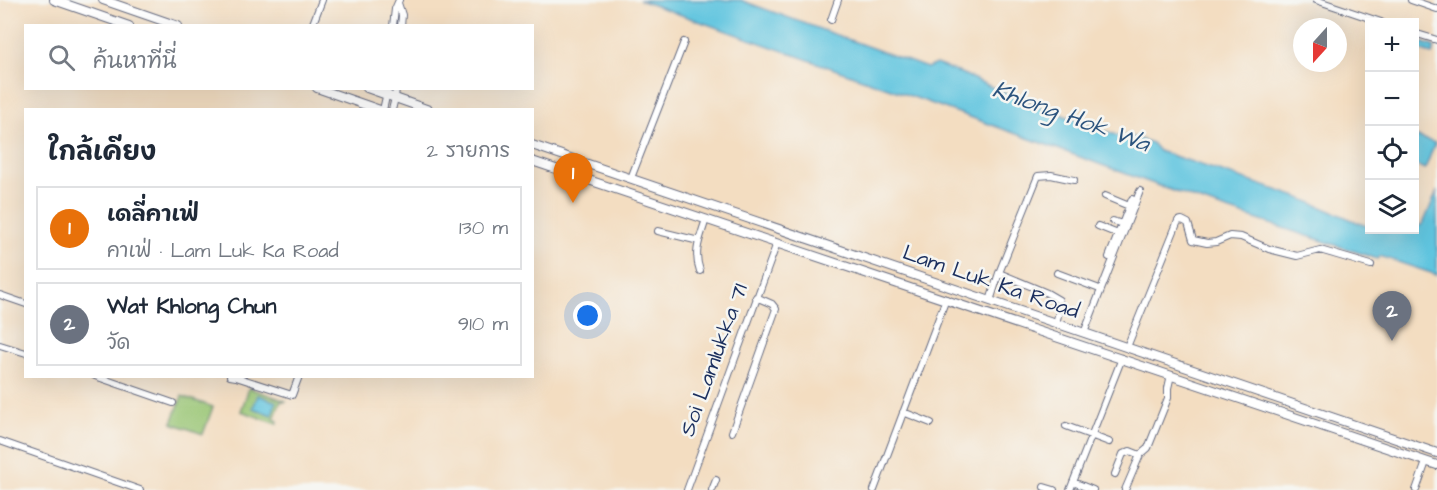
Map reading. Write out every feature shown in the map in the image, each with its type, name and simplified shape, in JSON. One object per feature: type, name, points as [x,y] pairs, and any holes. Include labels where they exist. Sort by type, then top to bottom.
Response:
[{"type":"main road","points":[[54,0],[123,24]]},
{"type":"main road","points":[[103,0],[172,24]]},
{"type":"main road","points":[[323,90],[375,108]]},
{"type":"main road","points":[[391,93],[425,108]]},
{"type":"main road","name":"Lam Luk Ka Road","points":[[534,146],[1437,453]]},
{"type":"main road","name":"Lam Luk Ka Road","points":[[534,162],[1437,465]]},
{"type":"main road","points":[[1016,323],[1021,311]]},
{"type":"street","points":[[313,24],[322,0]]},
{"type":"street","points":[[831,20],[838,0]]},
{"type":"street","points":[[1316,0],[1370,18]]},
{"type":"street","points":[[1414,0],[1437,9]]},
{"type":"street","points":[[393,24],[398,1]]},
{"type":"street","points":[[398,1],[402,15],[401,24]]},
{"type":"street","points":[[1419,35],[1437,40]]},
{"type":"street","points":[[631,178],[684,42]]},
{"type":"street","points":[[382,108],[391,93]]},
{"type":"street","points":[[391,93],[392,108]]},
{"type":"street","points":[[990,301],[1038,176],[1052,175],[1074,180]]},
{"type":"street","points":[[1082,332],[1140,191]]},
{"type":"street","points":[[1082,332],[1130,203],[1105,196]]},
{"type":"street","points":[[700,272],[696,259],[706,219]]},
{"type":"street","points":[[1113,221],[1122,224]]},
{"type":"street","points":[[1127,347],[1178,221],[1188,223],[1193,240],[1207,243],[1230,236],[1240,237],[1269,249],[1297,256],[1320,250],[1371,265]]},
{"type":"street","points":[[1098,226],[1118,234]]},
{"type":"street","points":[[658,231],[699,241]]},
{"type":"street","name":"Soi Lamlukka 71","points":[[687,490],[777,243]]},
{"type":"street","points":[[999,273],[1059,300],[1060,308],[1056,323]]},
{"type":"street","points":[[1057,273],[1097,288]]},
{"type":"street","points":[[0,295],[24,303]]},
{"type":"street","points":[[732,432],[776,309],[772,304],[756,297]]},
{"type":"street","points":[[874,490],[946,299]]},
{"type":"street","points":[[0,345],[24,352]]},
{"type":"street","points":[[1070,490],[1122,358]]},
{"type":"street","points":[[1125,490],[1140,455],[1148,448],[1168,398],[1171,375]]},
{"type":"street","points":[[239,378],[292,395],[297,378]]},
{"type":"street","points":[[108,379],[173,403]]},
{"type":"street","points":[[903,412],[931,423]]},
{"type":"street","points":[[1066,426],[1110,442]]},
{"type":"street","points":[[0,441],[140,490]]},
{"type":"street","points":[[1115,474],[1125,452],[1140,455]]},
{"type":"street","points":[[1416,490],[1426,462]]},
{"type":"street","points":[[712,490],[716,480]]},
{"type":"street","points":[[1073,482],[1093,490]]},
{"type":"street","points":[[1044,487],[1054,490]]},
{"type":"green space","points":[[249,388],[286,401],[281,401],[274,419],[278,421],[277,424],[241,411]]},
{"type":"green space","points":[[182,396],[213,407],[203,434],[172,423]]},
{"type":"water","points":[[639,0],[740,0],[927,68],[936,64],[1009,95],[1121,137],[1126,135],[1152,143],[1159,151],[1300,198],[1365,225],[1365,234],[1419,234],[1419,226],[1423,224],[1437,191],[1437,275],[1380,256],[1377,259],[1212,205]]},
{"type":"water","points":[[1419,41],[1435,47],[1432,54],[1419,50]]},
{"type":"water","points":[[1419,137],[1435,143],[1425,169],[1419,167]]},
{"type":"water","points":[[258,395],[276,402],[272,415],[253,408]]},
{"type":"place","name":"เดลี่คาเฟ่","points":[[573,203]]},
{"type":"place","name":"Wat Khlong Chun","points":[[1392,341]]},
{"type":"water label","name":"Khlong Hok Wa","points":[[1071,117]]}]
